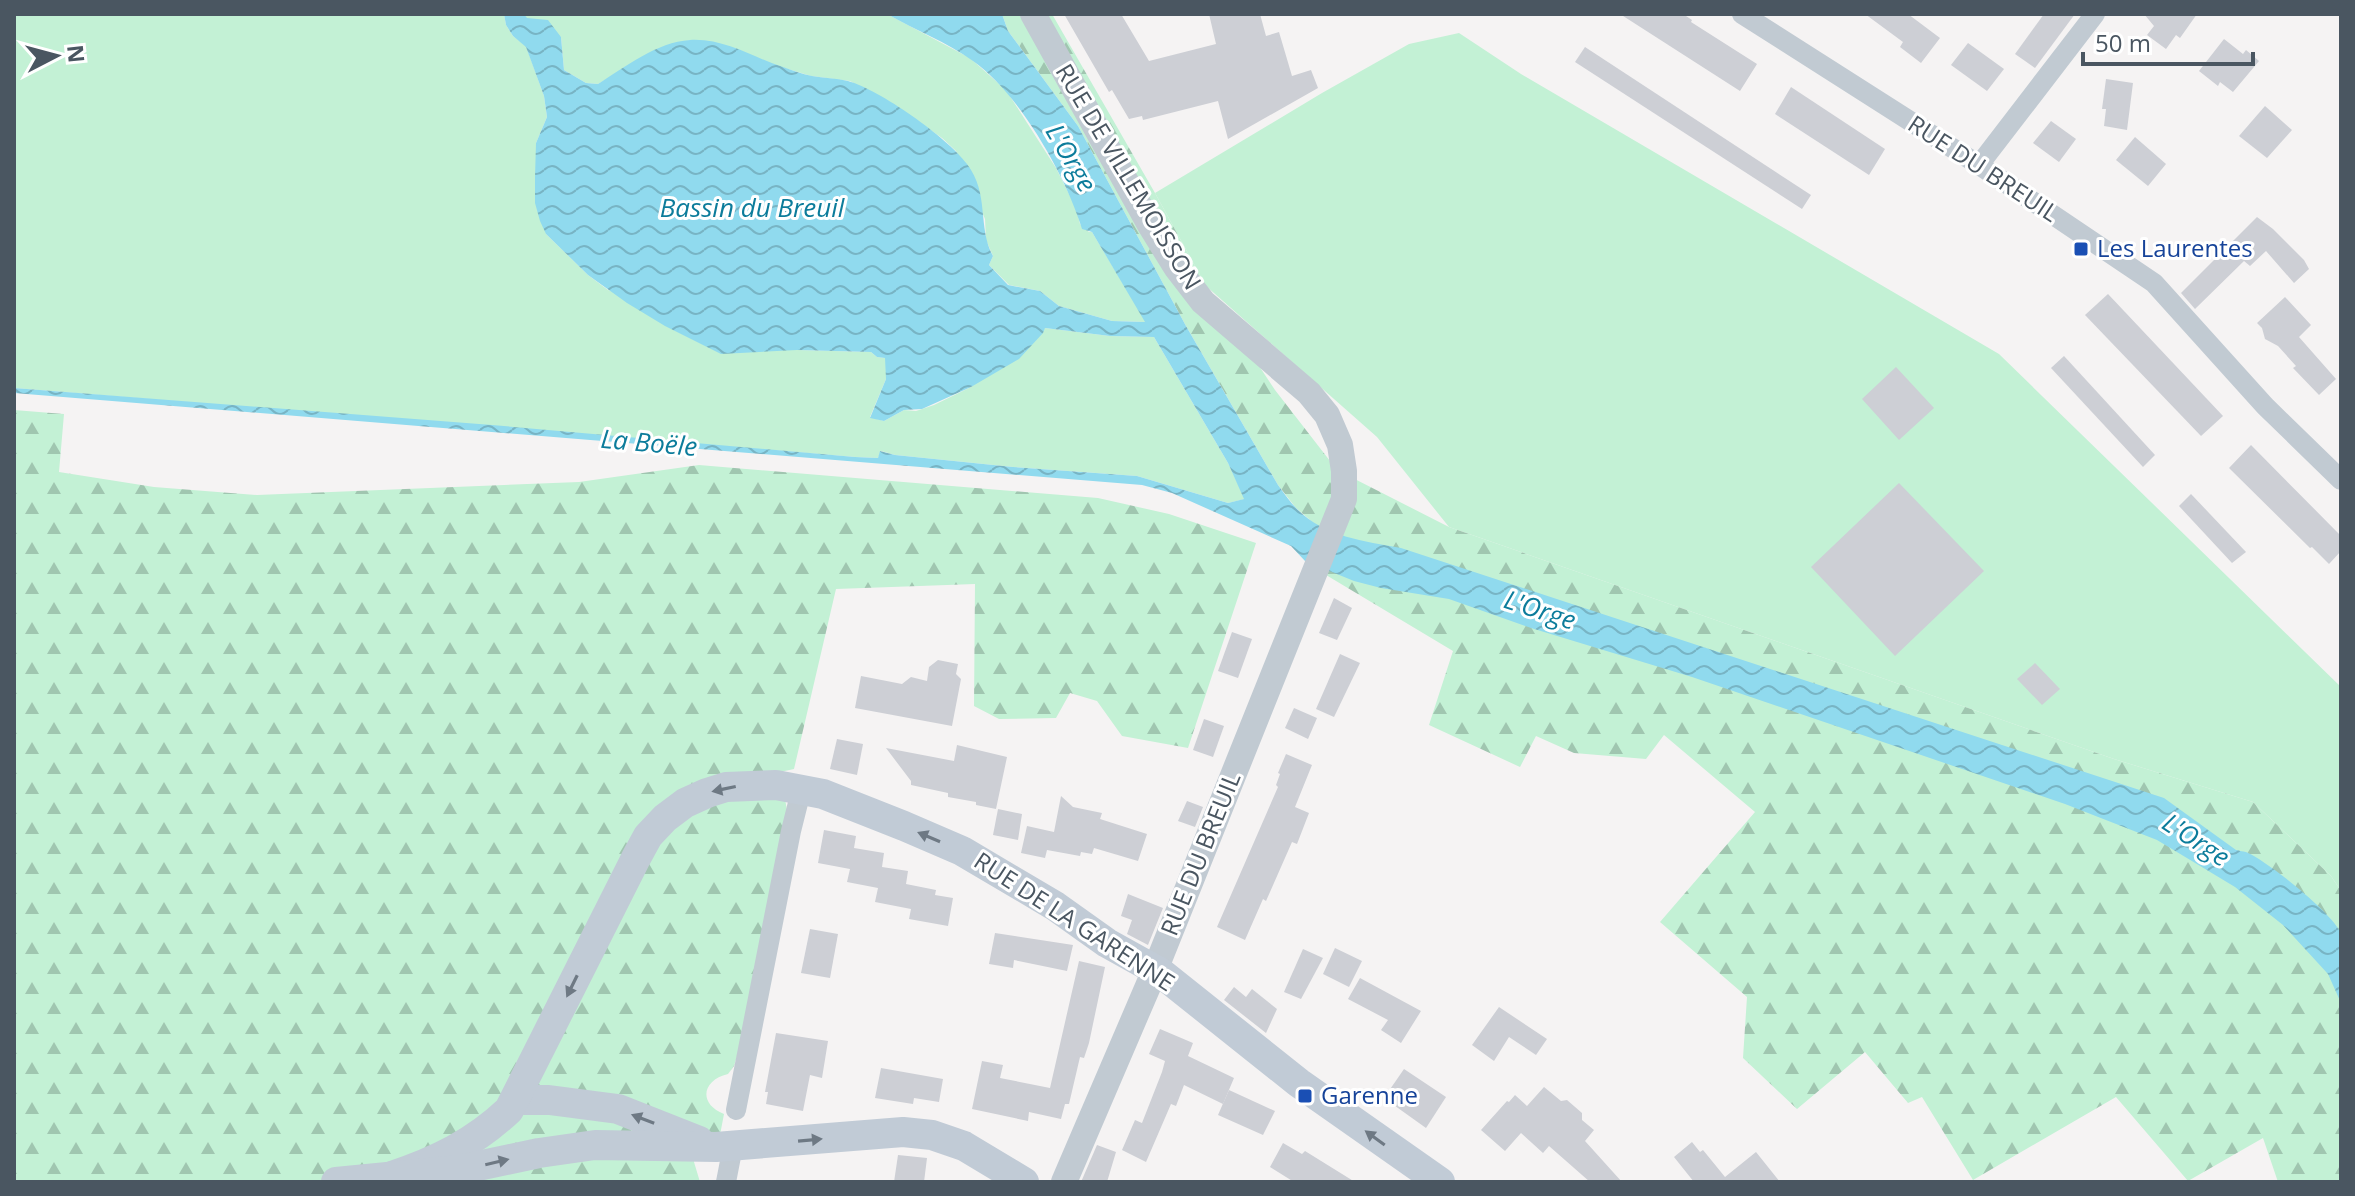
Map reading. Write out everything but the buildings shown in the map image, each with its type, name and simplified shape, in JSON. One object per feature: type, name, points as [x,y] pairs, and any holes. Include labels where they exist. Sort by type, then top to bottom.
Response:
[{"type":"main road","name":"RUE DE LA GARENNE","points":[[392,1176],[450,1154],[491,1127],[512,1105],[636,858],[648,836],[665,818],[685,803],[726,787],[776,785],[823,794],[962,851],[1055,906],[1107,943],[1161,973],[1299,1083],[1440,1182]]},
{"type":"main road","points":[[539,1153],[512,1105],[549,1100],[618,1109],[724,1146]]},
{"type":"main road","points":[[336,1182],[459,1170],[595,1145],[724,1146],[903,1132],[932,1135],[964,1146],[1024,1182]]},
{"type":"street","name":"RUE DE VILLEMOISSON","points":[[1033,14],[1150,225],[1184,278],[1203,302],[1309,393],[1327,415],[1340,445],[1344,499],[1316,569]]},
{"type":"street","name":"RUE DU BREUIL","points":[[1742,14],[1979,165],[2154,283],[2265,406],[2341,480]]},
{"type":"street","points":[[1979,165],[2095,14]]},
{"type":"street","name":"RUE DU BREUIL","points":[[1064,1182],[1155,970],[1316,569]]},
{"type":"street","points":[[736,1110],[801,791]]},
{"type":"street","points":[[724,1146],[726,1182]]},
{"type":"green space","points":[[14,14],[504,14],[513,36],[526,46],[544,96],[547,117],[536,143],[536,157],[546,234],[608,290],[797,350],[871,352],[877,357],[886,358],[886,379],[870,417],[884,421],[904,410],[916,411],[934,405],[971,387],[1045,328],[1110,336],[1154,337],[1228,463],[1245,499],[1228,503],[1137,476],[1013,467],[881,451],[878,458],[855,457],[14,388]]},
{"type":"green space","points":[[524,14],[887,14],[970,58],[1006,90],[1056,168],[1076,208],[1080,224],[1092,232],[1146,322],[1112,321],[1059,306],[1040,291],[1009,285],[989,265],[993,256],[986,240],[985,219],[956,151],[903,111],[850,81],[811,76],[691,40],[663,47],[598,84],[586,83],[564,70],[561,37]]},
{"type":"green space","points":[[1002,14],[1052,14],[1206,286],[1275,390],[1337,470],[1449,527],[2114,759],[2253,802],[2331,876],[2341,891],[2341,1182],[2278,1182],[2263,1138],[2188,1181],[2116,1097],[1973,1180],[1922,1097],[1908,1103],[1865,1052],[1797,1109],[1743,1058],[1747,997],[1660,922],[1755,812],[1664,735],[1646,759],[1574,753],[1536,736],[1520,767],[1429,725],[1453,651],[1316,569],[1316,525],[1296,508],[1278,485],[1186,326],[1078,126],[1008,31]]},
{"type":"green space","points":[[1459,33],[1521,74],[1999,354],[2341,687],[2341,891],[2331,876],[2253,802],[2114,759],[1449,527],[1377,437],[1206,286],[1155,193],[1409,44]]},
{"type":"green space","points":[[14,410],[64,414],[59,472],[154,487],[257,495],[579,482],[699,465],[1098,498],[1169,514],[1256,543],[1188,748],[1122,736],[1097,701],[1070,693],[1056,718],[999,719],[974,706],[975,584],[836,589],[794,769],[780,772],[787,810],[738,1053],[728,1074],[713,1081],[706,1092],[710,1104],[724,1114],[720,1135],[699,1133],[694,1162],[700,1182],[14,1182]]},
{"type":"water","name":"Bassin du Breuil","points":[[504,14],[524,14],[527,18],[548,20],[561,37],[564,70],[586,83],[598,84],[666,45],[702,40],[726,45],[801,73],[861,86],[929,128],[967,164],[979,187],[985,234],[993,256],[989,265],[1008,285],[1040,291],[1059,306],[1112,321],[1145,322],[1092,232],[1082,229],[1053,161],[1007,93],[963,54],[887,14],[1002,14],[1008,31],[1078,126],[1186,326],[1278,485],[1308,518],[1332,532],[1401,548],[2164,798],[2236,850],[2270,866],[2327,914],[2342,940],[2341,1003],[2328,974],[2283,925],[2235,887],[2157,840],[2065,804],[1692,677],[1531,628],[1449,599],[1354,581],[1305,561],[1291,546],[1172,493],[1142,485],[14,393],[14,388],[855,457],[878,458],[880,451],[1013,467],[1137,476],[1228,503],[1244,499],[1228,463],[1154,337],[1110,336],[1045,328],[1019,359],[971,387],[922,409],[904,410],[884,421],[870,418],[886,379],[885,358],[871,352],[797,350],[721,354],[627,303],[588,275],[546,234],[540,221],[535,203],[536,143],[547,117],[544,96],[526,47],[513,36]]},
{"type":"place","name":"Les Laurentes","points":[[2081,249]]},
{"type":"place","name":"Garenne","points":[[1305,1096]]},
{"type":"water label","name":"L'Orge","points":[[1071,158]]},
{"type":"water label","name":"La Boële","points":[[649,443]]},
{"type":"water label","name":"L'Orge","points":[[1540,610]]},
{"type":"water label","name":"L'Orge","points":[[2196,840]]}]
